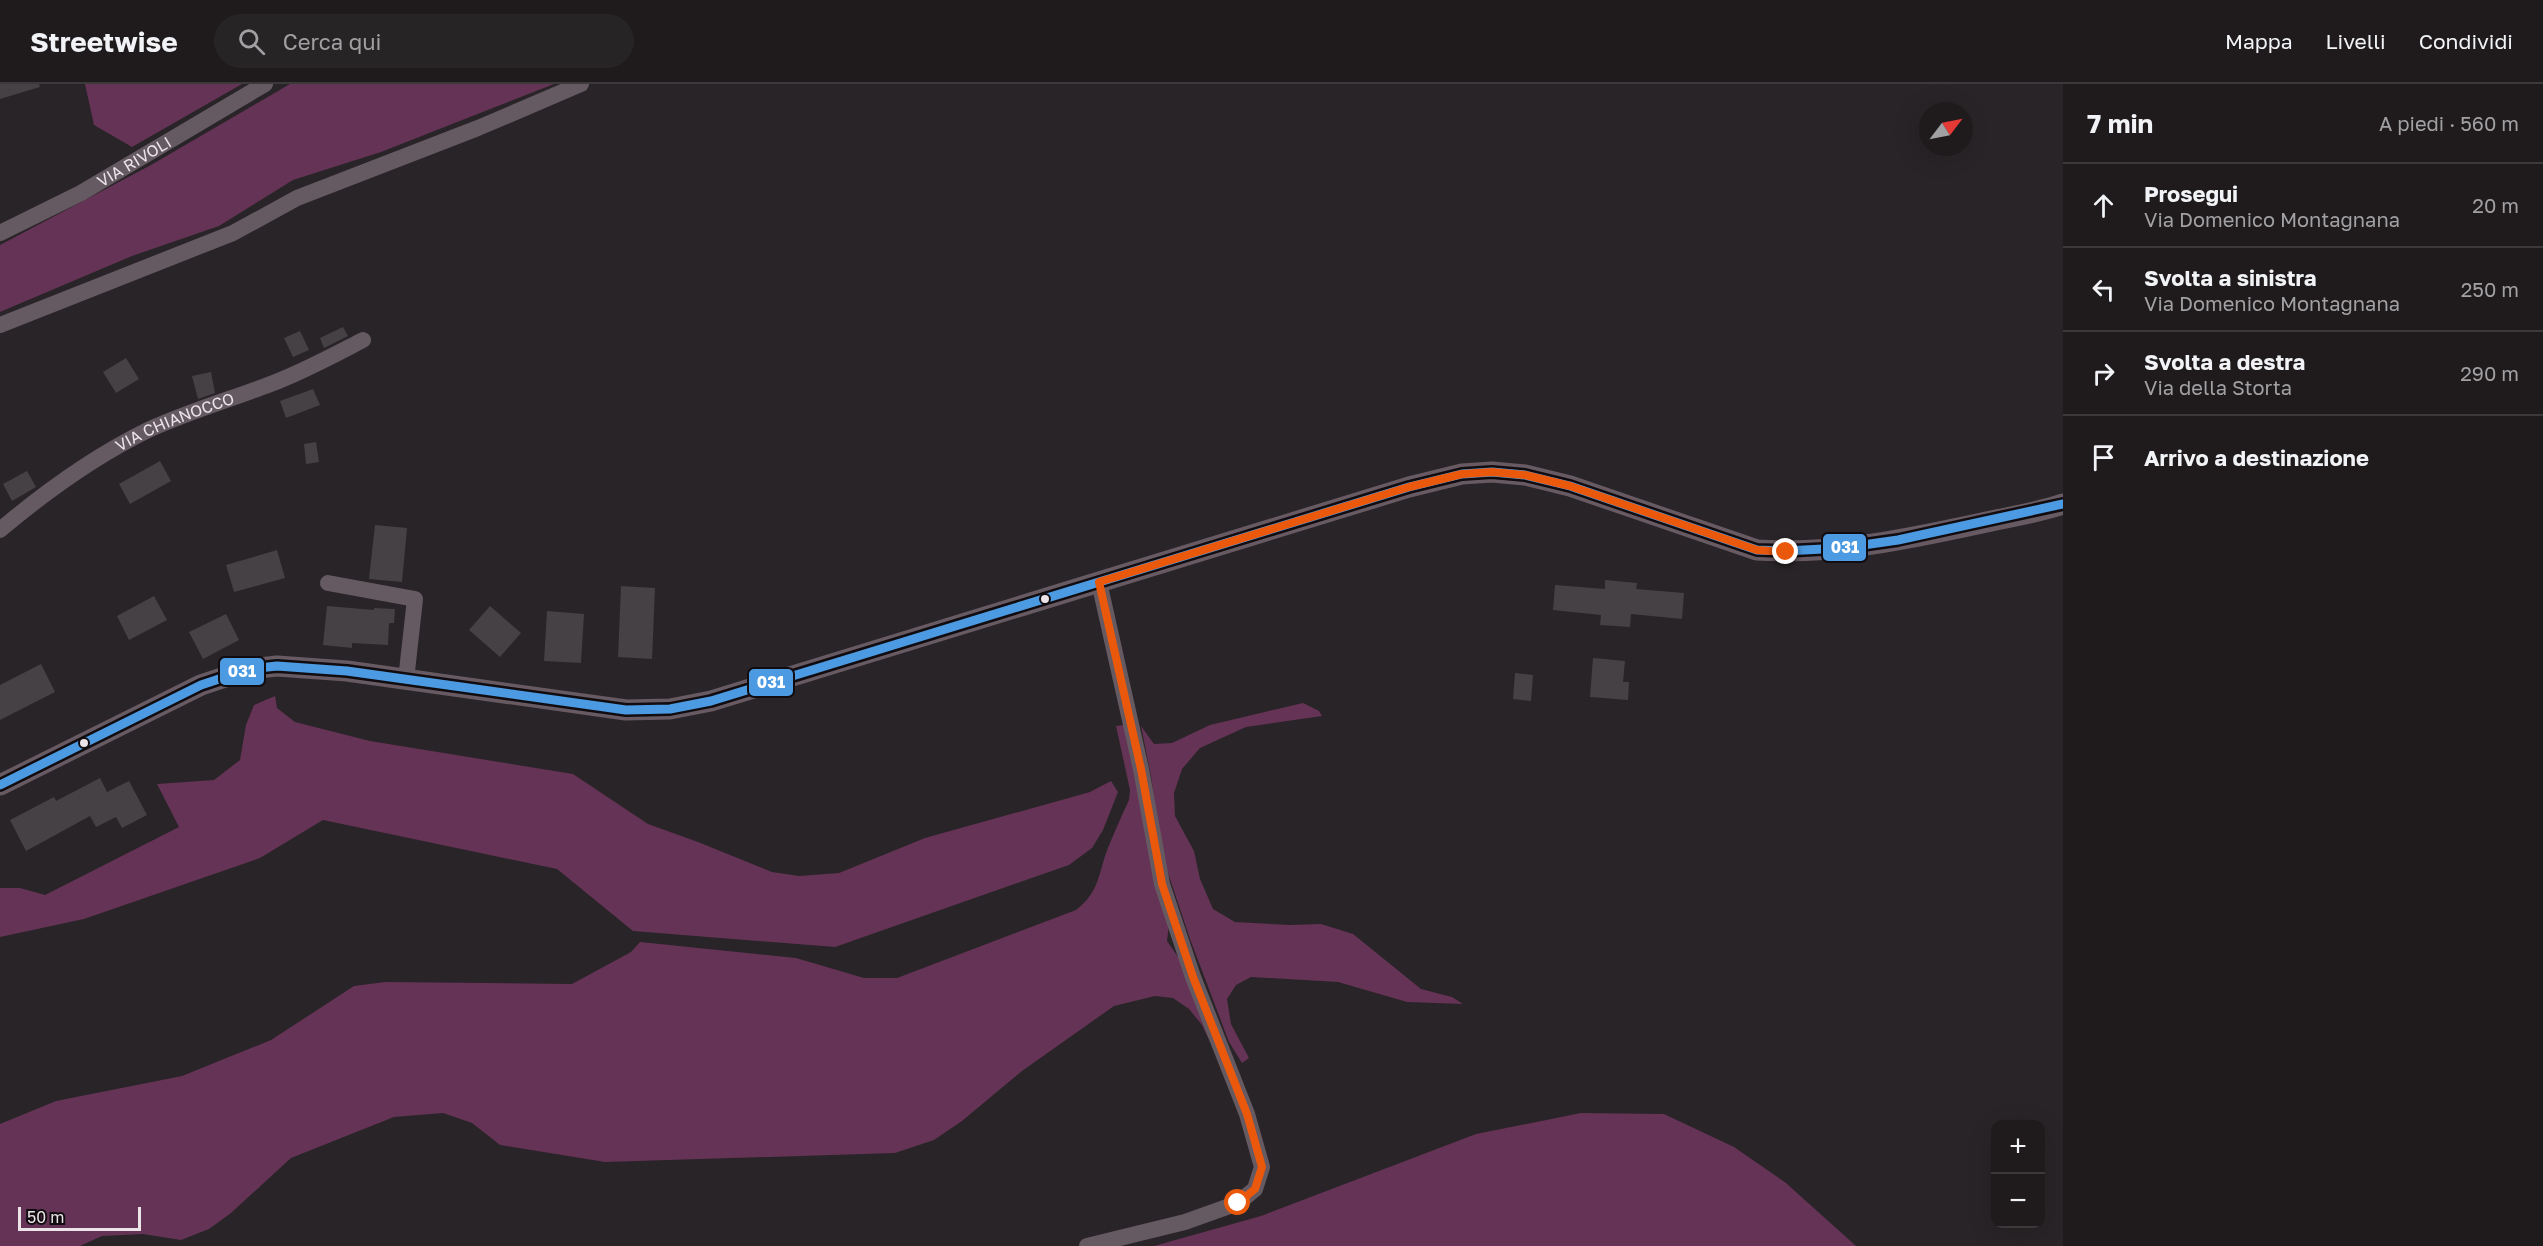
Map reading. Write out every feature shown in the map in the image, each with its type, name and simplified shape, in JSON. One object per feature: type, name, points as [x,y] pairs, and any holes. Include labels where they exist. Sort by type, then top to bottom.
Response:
[{"type":"main road","points":[[0,785],[201,685],[249,669],[277,666],[309,668],[626,710],[670,709],[711,701],[1409,487],[1462,474],[1492,472],[1525,475],[1570,486],[1757,550],[1786,552],[1818,552],[1884,542],[2063,504]]},
{"type":"street","name":"VIA RIVOLI","points":[[0,233],[81,193],[264,84]]},
{"type":"street","points":[[0,325],[233,233],[297,198],[478,128],[581,84]]},
{"type":"street","name":"VIA CHIANOCCO","points":[[0,530],[66,479],[147,431],[197,410],[268,385],[319,363],[363,340]]},
{"type":"street","points":[[1087,1246],[1185,1222],[1238,1203],[1255,1189],[1262,1167],[1247,1114],[1193,977],[1162,884],[1141,769],[1099,582]]},
{"type":"street","points":[[328,584],[416,599],[405,680]]},
{"type":"shaded area","points":[[85,84],[242,84],[132,147],[94,125]]},
{"type":"shaded area","points":[[290,84],[554,84],[381,152],[293,180],[219,226],[132,256],[0,312],[0,245],[151,165]]},
{"type":"shaded area","points":[[275,696],[277,708],[295,722],[370,741],[573,774],[648,824],[772,872],[799,876],[839,873],[925,838],[1090,792],[1111,781],[1118,792],[1103,830],[1092,848],[1069,865],[835,947],[633,931],[557,869],[323,820],[260,858],[84,919],[0,937],[0,888],[20,888],[45,895],[179,827],[157,784],[214,780],[240,760],[246,725],[254,705]]},
{"type":"shaded area","points":[[1303,703],[1319,711],[1322,716],[1246,727],[1200,748],[1182,769],[1174,793],[1175,816],[1194,851],[1200,879],[1213,909],[1235,922],[1321,924],[1353,934],[1421,989],[1452,997],[1463,1004],[1407,1002],[1338,982],[1251,977],[1236,985],[1227,999],[1231,1024],[1249,1058],[1242,1063],[1229,1042],[1190,939],[1162,855],[1151,776],[1141,726],[1154,744],[1172,743],[1210,725]]},
{"type":"shaded area","points":[[1124,725],[1169,924],[1167,941],[1183,964],[1211,1044],[1202,1025],[1189,1009],[1173,998],[1155,996],[1114,1006],[1022,1071],[962,1121],[934,1140],[895,1153],[605,1162],[500,1145],[472,1123],[443,1113],[394,1117],[291,1158],[231,1213],[209,1229],[181,1240],[143,1234],[102,1236],[80,1246],[0,1246],[0,1124],[56,1101],[182,1076],[271,1040],[354,986],[385,982],[572,984],[631,952],[640,942],[796,958],[864,978],[897,978],[1076,910],[1093,891],[1106,853],[1129,800],[1130,790],[1116,726]]},
{"type":"shaded area","points":[[1581,1113],[1664,1114],[1734,1147],[1786,1183],[1856,1246],[1154,1246],[1261,1216],[1476,1134]]},
{"type":"building","points":[[0,84],[39,84],[40,87],[0,99]]},
{"type":"building","points":[[343,327],[348,336],[324,348],[320,338]]},
{"type":"building","points":[[300,331],[309,350],[293,357],[284,338]]},
{"type":"building","points":[[126,358],[139,379],[116,393],[103,372]]},
{"type":"building","points":[[211,372],[215,393],[198,399],[192,376]]},
{"type":"building","points":[[313,389],[320,405],[286,418],[280,401]]},
{"type":"building","points":[[316,442],[319,462],[306,464],[304,444]]},
{"type":"building","points":[[160,461],[171,481],[130,504],[119,484]]},
{"type":"building","points":[[27,471],[36,487],[12,501],[3,484]]},
{"type":"building","points":[[375,525],[407,528],[402,582],[369,579]]},
{"type":"building","points":[[277,550],[285,578],[234,592],[226,565]]},
{"type":"building","points":[[1605,580],[1637,583],[1636,589],[1684,593],[1682,619],[1631,614],[1630,627],[1600,625],[1601,615],[1553,610],[1555,585],[1605,589]]},
{"type":"building","points":[[621,586],[655,588],[652,659],[618,657]]},
{"type":"building","points":[[154,596],[167,620],[129,640],[117,616]]},
{"type":"building","points":[[327,606],[374,610],[374,608],[395,609],[394,623],[389,623],[388,645],[352,643],[352,648],[323,645]]},
{"type":"building","points":[[490,606],[521,633],[500,657],[469,630]]},
{"type":"building","points":[[547,611],[584,614],[581,663],[544,661]]},
{"type":"building","points":[[226,614],[239,640],[203,659],[189,632]]},
{"type":"building","points":[[1593,658],[1625,661],[1623,682],[1629,682],[1628,700],[1590,697]]},
{"type":"building","points":[[41,664],[55,692],[0,720],[0,685]]},
{"type":"building","points":[[1515,673],[1533,675],[1531,701],[1513,699]]},
{"type":"building","points":[[100,778],[107,792],[129,781],[147,815],[122,828],[116,817],[96,827],[90,816],[26,851],[10,820],[54,797],[56,801]]},
{"type":"transit line","name":"031","points":[[0,785],[201,685],[249,669],[277,666],[347,671],[626,710],[670,709],[711,701],[1409,487],[1462,474],[1492,472],[1525,475],[1570,486],[1757,550],[1842,548],[1898,540],[2063,504]]},
{"type":"route","points":[[1238,1203],[1255,1189],[1262,1167],[1247,1114],[1193,977],[1162,884],[1141,769],[1099,582],[1409,487],[1462,474],[1492,472],[1525,475],[1570,486],[1757,550],[1786,552]]}]
